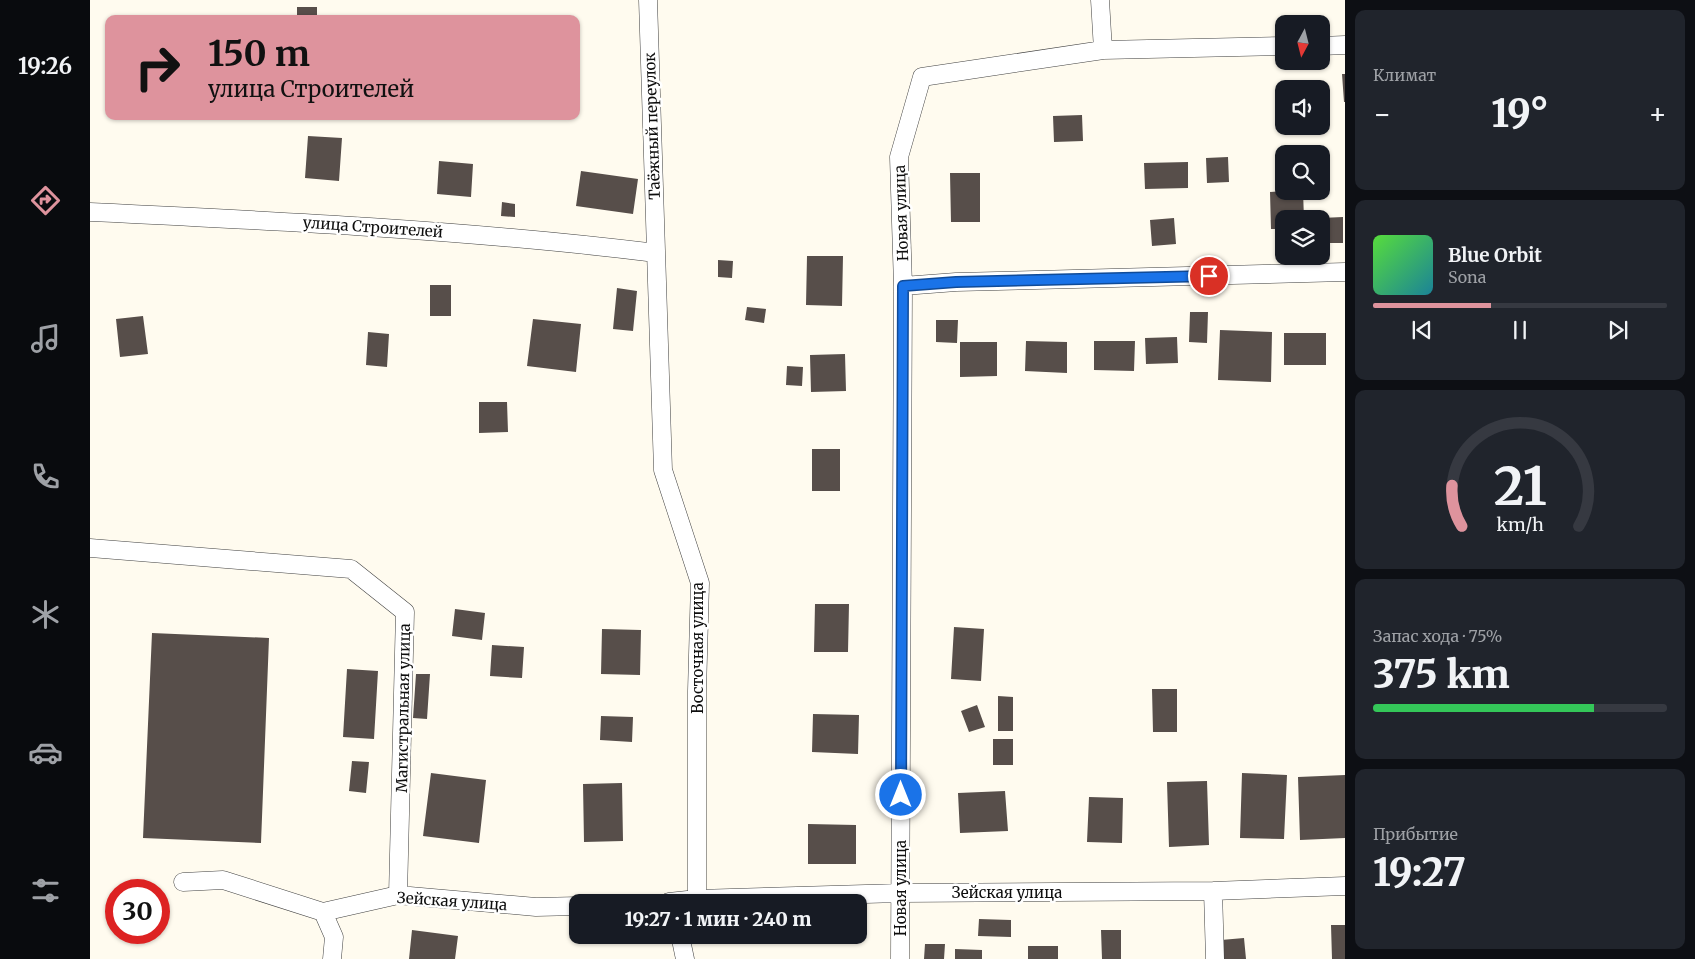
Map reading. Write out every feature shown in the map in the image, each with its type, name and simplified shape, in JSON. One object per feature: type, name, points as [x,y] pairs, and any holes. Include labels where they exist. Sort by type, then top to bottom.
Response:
[{"type":"street","name":"Таёжный переулок","points":[[648,0],[656,253]]},
{"type":"street","points":[[1100,0],[1103,50],[1275,46]]},
{"type":"street","points":[[1330,46],[1345,45]]},
{"type":"street","name":"Новая улица","points":[[900,959],[903,286],[899,157],[922,76],[1103,50]]},
{"type":"street","name":"улица Строителей","points":[[90,212],[387,228],[566,242],[656,253]]},
{"type":"street","name":"Восточная улица","points":[[656,253],[663,470],[700,583],[697,690],[697,894]]},
{"type":"street","points":[[903,286],[956,282],[1345,272]]},
{"type":"street","name":"Магистральная улица","points":[[90,548],[351,569],[406,612],[398,895]]},
{"type":"street","points":[[183,882],[223,880],[323,912],[334,937],[332,959]]},
{"type":"street","name":"Зейская улица","points":[[866,894],[1213,891],[1345,886]]},
{"type":"street","points":[[1213,891],[1215,959]]},
{"type":"street","name":"Зейская улица","points":[[323,912],[398,895],[536,907],[569,906]]},
{"type":"street","points":[[682,944],[685,959]]},
{"type":"building","points":[[297,7],[317,7],[317,15],[297,15]]},
{"type":"building","points":[[1342,74],[1345,74],[1345,102],[1344,102]]},
{"type":"building","points":[[1082,115],[1083,141],[1054,142],[1053,116]]},
{"type":"building","points":[[308,136],[342,138],[339,181],[305,178]]},
{"type":"building","points":[[1228,157],[1229,182],[1207,183],[1206,158]]},
{"type":"building","points":[[439,161],[473,164],[471,197],[437,194]]},
{"type":"building","points":[[1188,162],[1188,188],[1145,189],[1144,163]]},
{"type":"building","points":[[581,171],[638,179],[633,214],[576,206]]},
{"type":"building","points":[[950,173],[980,173],[980,222],[951,222]]},
{"type":"building","points":[[1270,192],[1275,192],[1275,200],[1303,200],[1304,210],[1275,210],[1275,229],[1271,229]]},
{"type":"building","points":[[502,202],[515,204],[515,217],[501,216]]},
{"type":"building","points":[[1343,217],[1343,243],[1330,243],[1330,218]]},
{"type":"building","points":[[1174,218],[1176,244],[1152,246],[1150,220]]},
{"type":"building","points":[[807,256],[843,256],[842,306],[806,305]]},
{"type":"building","points":[[718,260],[733,261],[732,278],[718,277]]},
{"type":"building","points":[[430,285],[451,285],[451,316],[430,316]]},
{"type":"building","points":[[617,288],[637,291],[633,331],[613,329]]},
{"type":"building","points":[[747,307],[766,309],[764,323],[745,320]]},
{"type":"building","points":[[1190,312],[1208,312],[1207,343],[1189,342]]},
{"type":"building","points":[[143,316],[148,354],[120,357],[116,319]]},
{"type":"building","points":[[533,319],[581,324],[576,372],[527,366]]},
{"type":"building","points":[[936,320],[958,320],[957,343],[936,342]]},
{"type":"building","points":[[1220,330],[1272,332],[1271,382],[1218,380]]},
{"type":"building","points":[[368,332],[389,334],[387,367],[366,365]]},
{"type":"building","points":[[1284,333],[1326,333],[1326,365],[1284,365]]},
{"type":"building","points":[[1177,337],[1178,363],[1146,364],[1145,338]]},
{"type":"building","points":[[1026,341],[1067,342],[1067,373],[1025,371]]},
{"type":"building","points":[[1094,341],[1135,341],[1134,371],[1094,370]]},
{"type":"building","points":[[960,342],[997,342],[997,376],[960,377]]},
{"type":"building","points":[[845,354],[846,391],[811,392],[810,355]]},
{"type":"building","points":[[787,366],[803,367],[802,386],[786,385]]},
{"type":"building","points":[[479,402],[507,402],[508,432],[479,433]]},
{"type":"building","points":[[812,449],[840,449],[840,491],[812,491]]},
{"type":"building","points":[[815,604],[849,604],[848,652],[814,652]]},
{"type":"building","points":[[455,609],[485,613],[482,640],[452,636]]},
{"type":"building","points":[[954,627],[984,629],[981,681],[951,679]]},
{"type":"building","points":[[602,629],[641,630],[640,675],[601,674]]},
{"type":"building","points":[[152,633],[269,638],[261,843],[143,838]]},
{"type":"building","points":[[492,645],[524,647],[522,678],[490,676]]},
{"type":"building","points":[[347,669],[378,671],[374,739],[343,737]]},
{"type":"building","points":[[416,674],[430,674],[427,719],[413,718]]},
{"type":"building","points":[[1152,689],[1177,689],[1177,732],[1153,732]]},
{"type":"building","points":[[998,696],[1013,697],[1013,731],[998,731]]},
{"type":"building","points":[[977,705],[985,727],[969,732],[961,711]]},
{"type":"building","points":[[813,714],[859,715],[858,754],[812,752]]},
{"type":"building","points":[[601,716],[633,717],[632,742],[600,740]]},
{"type":"building","points":[[993,739],[1013,739],[1013,765],[993,765]]},
{"type":"building","points":[[352,761],[369,762],[366,793],[349,791]]},
{"type":"building","points":[[431,773],[486,780],[479,843],[423,836]]},
{"type":"building","points":[[1242,773],[1287,775],[1284,839],[1240,838]]},
{"type":"building","points":[[1345,775],[1345,838],[1300,840],[1298,777]]},
{"type":"building","points":[[1207,781],[1209,845],[1169,847],[1167,782]]},
{"type":"building","points":[[622,783],[623,841],[584,842],[583,784]]},
{"type":"building","points":[[1005,791],[1008,831],[960,833],[958,793]]},
{"type":"building","points":[[1089,797],[1123,798],[1122,843],[1087,842]]},
{"type":"building","points":[[808,824],[856,825],[856,864],[808,864]]},
{"type":"building","points":[[979,919],[1011,920],[1011,937],[978,936]]},
{"type":"building","points":[[1331,925],[1345,925],[1345,959],[1332,959]]},
{"type":"building","points":[[412,930],[458,936],[455,959],[409,959]]},
{"type":"building","points":[[1101,930],[1121,930],[1121,959],[1102,959]]},
{"type":"building","points":[[1244,938],[1246,959],[1223,959],[1221,940]]},
{"type":"building","points":[[925,944],[945,944],[944,959],[924,959]]},
{"type":"building","points":[[1028,946],[1058,946],[1058,959],[1028,959]]},
{"type":"building","points":[[955,949],[982,950],[982,959],[955,959]]},
{"type":"route","points":[[901,795],[903,286],[956,282],[1209,276]]}]
